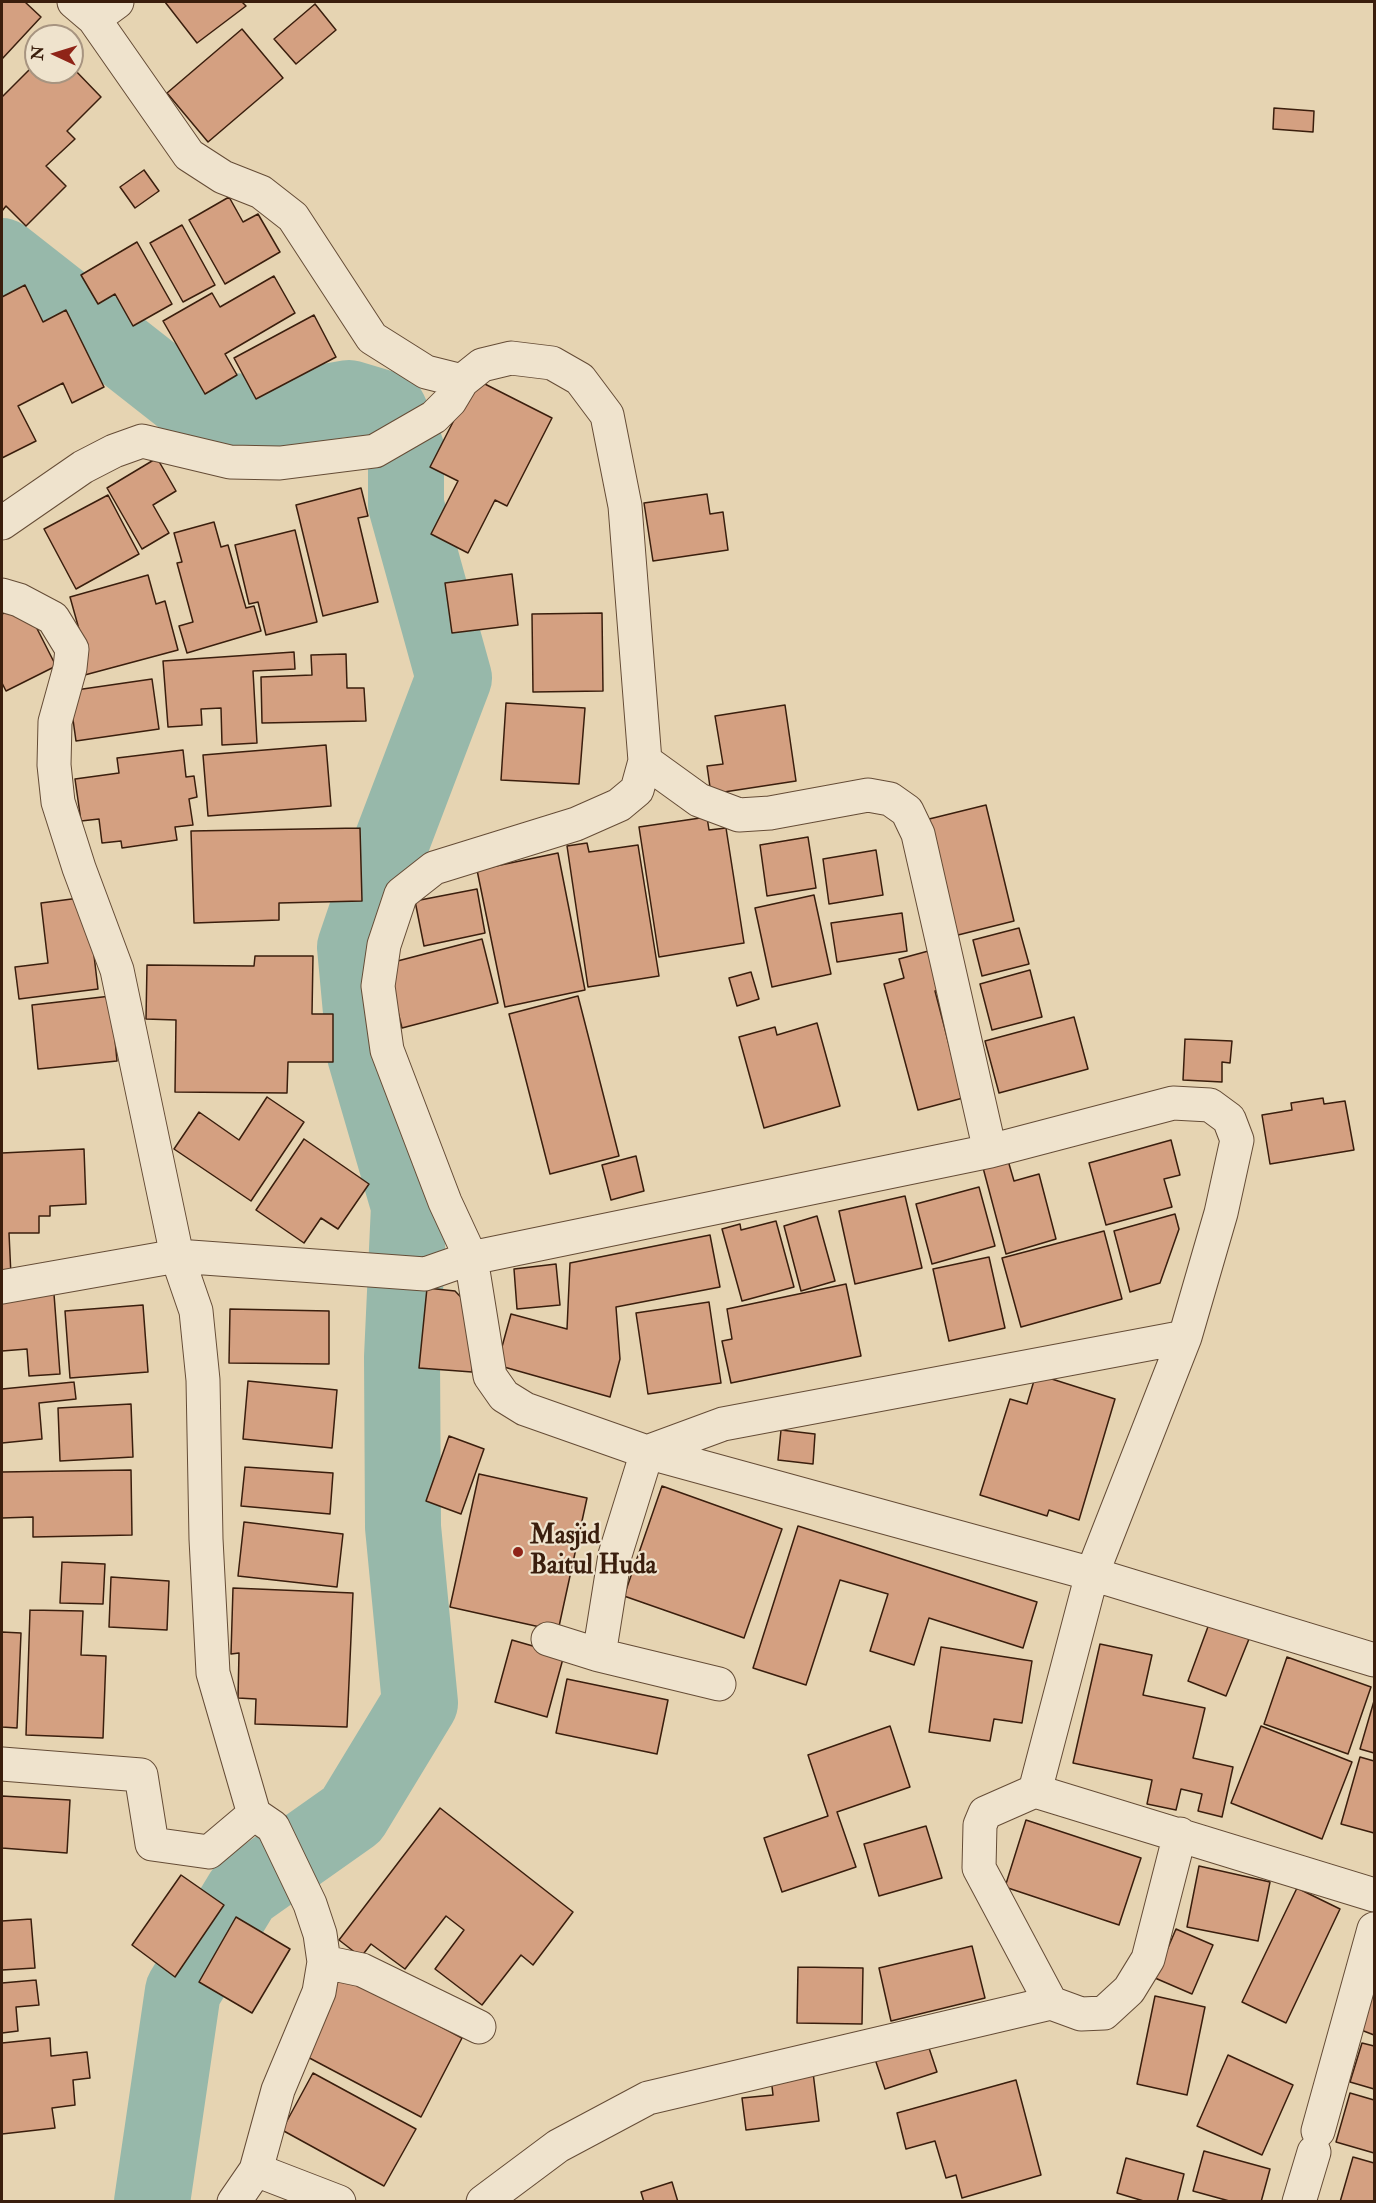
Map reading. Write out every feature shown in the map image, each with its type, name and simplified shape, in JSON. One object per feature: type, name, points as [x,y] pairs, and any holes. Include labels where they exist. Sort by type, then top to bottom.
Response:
[{"type":"street","points":[[95,7],[189,155],[222,177],[261,192],[293,217],[372,338],[426,372],[462,381]]},
{"type":"street","points":[[2,523],[83,467],[114,451],[142,441],[230,462],[280,463],[375,451],[434,417],[450,401],[462,381],[482,365],[511,358],[552,363],[580,379],[607,415],[626,506],[645,761],[637,790],[619,806],[576,824],[434,868],[401,894],[384,945],[378,986],[387,1050],[445,1202],[471,1258],[490,1376],[504,1396],[525,1408],[647,1452],[1092,1574],[1374,1660]]},
{"type":"street","points":[[2,595],[19,600],[53,618],[72,648],[70,668],[55,722],[54,765],[58,802],[79,868],[117,970],[177,1256],[196,1311],[203,1380],[206,1539],[213,1673],[263,1820],[310,1904],[320,1934],[324,1962],[319,1992],[278,2090],[256,2170],[234,2202]]},
{"type":"street","points":[[645,761],[699,800],[739,815],[770,813],[868,795],[890,799],[907,811],[918,834],[990,1151]]},
{"type":"street","points":[[2,1287],[177,1256],[425,1274],[471,1258],[990,1151],[1173,1103],[1210,1105],[1229,1119],[1237,1140],[1221,1213],[1185,1337],[1092,1574],[1035,1791]]},
{"type":"street","points":[[647,1452],[723,1424],[1185,1337]]},
{"type":"street","points":[[599,1655],[615,1555],[647,1452]]},
{"type":"street","points":[[548,1639],[599,1655],[719,1684]]},
{"type":"street","points":[[2,1764],[141,1775],[152,1844],[209,1852],[263,1820]]},
{"type":"street","points":[[1051,2003],[979,1868],[979,1833],[985,1813],[1035,1791],[1374,1895]]},
{"type":"street","points":[[483,2202],[558,2146],[648,2098],[1051,2003],[1081,2014],[1104,2013],[1129,1990],[1148,1959],[1180,1834]]},
{"type":"street","points":[[1299,2202],[1374,1929]]},
{"type":"street","points":[[324,1962],[362,1970],[479,2027]]},
{"type":"street","points":[[256,2170],[339,2202]]},
{"type":"building","points":[[2,2],[25,2],[41,17],[34,24],[24,24],[24,35],[2,59]]},
{"type":"building","points":[[165,2],[242,2],[246,6],[197,43]]},
{"type":"building","points":[[315,4],[336,30],[296,64],[274,39]]},
{"type":"building","points":[[242,29],[283,78],[208,142],[167,93]]},
{"type":"building","points":[[24,75],[24,84],[84,84],[84,79],[101,97],[67,131],[75,139],[46,166],[66,186],[26,226],[6,206],[2,211],[2,97]]},
{"type":"building","points":[[1274,108],[1314,111],[1313,132],[1273,129]]},
{"type":"building","points":[[144,170],[159,191],[135,208],[120,187]]},
{"type":"building","points":[[229,197],[243,222],[258,214],[280,252],[225,284],[189,220]]},
{"type":"building","points":[[182,225],[215,285],[183,302],[150,243]]},
{"type":"building","points":[[137,242],[172,304],[133,326],[115,294],[98,304],[81,275]]},
{"type":"building","points":[[274,276],[295,313],[225,354],[237,375],[205,394],[163,321],[212,293],[220,307]]},
{"type":"building","points":[[25,285],[43,322],[66,310],[104,387],[72,403],[63,383],[18,406],[36,441],[2,458],[2,297]]},
{"type":"building","points":[[314,315],[336,357],[256,399],[234,358]]},
{"type":"building","points":[[475,379],[552,418],[507,506],[495,500],[468,553],[431,534],[458,481],[430,467]]},
{"type":"building","points":[[157,458],[176,491],[153,505],[169,533],[142,549],[107,488]]},
{"type":"building","points":[[361,488],[368,516],[358,518],[378,602],[323,616],[296,505]]},
{"type":"building","points":[[707,494],[710,514],[723,512],[728,550],[653,561],[644,503]]},
{"type":"building","points":[[108,495],[139,554],[76,589],[44,529]]},
{"type":"building","points":[[214,522],[221,547],[228,545],[246,608],[254,606],[261,631],[187,653],[179,626],[193,622],[177,563],[182,562],[174,533]]},
{"type":"building","points":[[295,530],[317,622],[266,635],[258,602],[249,604],[235,545]]},
{"type":"building","points":[[512,574],[518,625],[452,633],[445,583]]},
{"type":"building","points":[[148,575],[156,604],[165,601],[178,650],[81,676],[82,640],[70,597]]},
{"type":"building","points":[[24,603],[56,666],[6,691],[2,683],[2,614]]},
{"type":"building","points":[[602,613],[603,691],[533,692],[532,614]]},
{"type":"building","points":[[294,652],[295,669],[253,671],[257,743],[222,745],[221,708],[201,709],[202,725],[168,727],[163,661]]},
{"type":"building","points":[[346,654],[347,688],[364,688],[366,721],[262,723],[261,677],[312,675],[311,655]]},
{"type":"building","points":[[152,679],[159,729],[76,741],[69,691]]},
{"type":"building","points":[[506,703],[585,708],[579,784],[501,780]]},
{"type":"building","points":[[785,705],[796,781],[711,794],[707,766],[723,764],[715,716]]},
{"type":"building","points":[[326,745],[331,806],[208,816],[203,755]]},
{"type":"building","points":[[183,750],[186,777],[194,776],[197,797],[189,799],[193,825],[175,827],[177,840],[122,848],[121,841],[102,843],[99,819],[81,821],[75,779],[119,773],[117,758]]},
{"type":"building","points":[[986,805],[1014,921],[950,937],[921,821]]},
{"type":"building","points":[[707,817],[709,830],[726,828],[744,943],[659,957],[639,827]]},
{"type":"building","points":[[360,828],[362,901],[279,903],[279,920],[194,923],[191,831]]},
{"type":"building","points":[[808,837],[816,888],[767,896],[760,845]]},
{"type":"building","points":[[587,843],[589,852],[638,845],[659,976],[588,987],[567,846]]},
{"type":"building","points":[[876,850],[883,895],[829,904],[823,859]]},
{"type":"building","points":[[558,853],[585,990],[505,1007],[477,870]]},
{"type":"building","points":[[477,889],[485,933],[424,946],[415,901]]},
{"type":"building","points":[[814,895],[831,974],[772,987],[755,908]]},
{"type":"building","points":[[87,897],[98,989],[19,999],[15,967],[48,963],[41,903]]},
{"type":"building","points":[[902,913],[907,951],[837,962],[831,923]]},
{"type":"building","points":[[1019,928],[1029,964],[982,976],[973,940]]},
{"type":"building","points":[[482,939],[498,1003],[402,1028],[386,964]]},
{"type":"building","points":[[932,950],[943,989],[935,991],[963,1098],[918,1110],[884,984],[904,978],[899,959]]},
{"type":"building","points":[[255,956],[313,956],[312,1014],[333,1014],[333,1062],[288,1062],[287,1093],[175,1092],[176,1020],[146,1019],[147,965],[254,966]]},
{"type":"building","points":[[1030,970],[1042,1017],[992,1030],[980,984]]},
{"type":"building","points":[[751,972],[759,999],[737,1006],[729,978]]},
{"type":"building","points":[[111,996],[117,1061],[38,1069],[32,1005]]},
{"type":"building","points":[[578,996],[619,1156],[550,1174],[509,1014]]},
{"type":"building","points":[[1074,1017],[1088,1069],[999,1093],[985,1041]]},
{"type":"building","points":[[817,1023],[840,1106],[764,1128],[739,1037],[775,1027],[777,1035]]},
{"type":"building","points":[[1185,1039],[1232,1041],[1230,1063],[1222,1062],[1222,1082],[1183,1080]]},
{"type":"building","points":[[267,1097],[304,1122],[251,1201],[174,1149],[199,1112],[239,1140]]},
{"type":"building","points":[[1323,1098],[1324,1104],[1345,1101],[1354,1150],[1270,1164],[1262,1115],[1292,1110],[1291,1103]]},
{"type":"building","points":[[304,1139],[369,1184],[338,1229],[321,1218],[304,1243],[256,1210]]},
{"type":"building","points":[[1171,1140],[1180,1175],[1164,1179],[1172,1207],[1106,1225],[1089,1163]]},
{"type":"building","points":[[84,1149],[86,1204],[50,1206],[50,1216],[39,1216],[39,1233],[9,1233],[11,1276],[2,1276],[2,1153]]},
{"type":"building","points":[[636,1156],[644,1191],[611,1200],[602,1165]]},
{"type":"building","points":[[1007,1157],[1014,1181],[1039,1174],[1056,1239],[1006,1254],[982,1164]]},
{"type":"building","points":[[979,1187],[995,1246],[932,1264],[916,1204]]},
{"type":"building","points":[[905,1196],[922,1268],[855,1284],[839,1211]]},
{"type":"building","points":[[1175,1214],[1179,1229],[1160,1283],[1130,1292],[1114,1231]]},
{"type":"building","points":[[817,1216],[835,1281],[801,1291],[784,1226]]},
{"type":"building","points":[[776,1221],[794,1287],[742,1301],[722,1229],[740,1224],[741,1230]]},
{"type":"building","points":[[1104,1231],[1122,1299],[1021,1327],[1002,1258]]},
{"type":"building","points":[[710,1235],[720,1287],[616,1307],[620,1359],[610,1397],[497,1365],[511,1314],[567,1329],[570,1263]]},
{"type":"building","points":[[989,1257],[1005,1328],[949,1341],[933,1269]]},
{"type":"building","points":[[556,1264],[560,1305],[517,1309],[514,1269]]},
{"type":"building","points":[[846,1284],[861,1356],[731,1383],[722,1341],[732,1339],[727,1309]]},
{"type":"building","points":[[427,1288],[455,1291],[476,1313],[472,1372],[419,1368]]},
{"type":"building","points":[[54,1294],[60,1374],[29,1376],[27,1349],[2,1351],[2,1298]]},
{"type":"building","points":[[709,1302],[721,1383],[648,1394],[636,1313]]},
{"type":"building","points":[[143,1305],[148,1372],[70,1378],[65,1311]]},
{"type":"building","points":[[230,1309],[329,1311],[329,1364],[229,1363]]},
{"type":"building","points":[[1036,1374],[1115,1399],[1079,1520],[1049,1510],[1047,1516],[980,1495],[1010,1399],[1027,1404]]},
{"type":"building","points":[[248,1381],[337,1390],[332,1448],[243,1439]]},
{"type":"building","points":[[74,1382],[76,1399],[39,1403],[42,1439],[2,1443],[2,1389]]},
{"type":"building","points":[[131,1404],[133,1457],[60,1461],[58,1408]]},
{"type":"building","points":[[781,1430],[815,1434],[813,1464],[778,1460]]},
{"type":"building","points":[[449,1436],[484,1449],[461,1514],[426,1501]]},
{"type":"building","points":[[245,1467],[333,1473],[330,1514],[241,1506]]},
{"type":"building","points":[[131,1470],[132,1535],[33,1537],[33,1517],[2,1518],[2,1472]]},
{"type":"building","name":"Masjid Baitul Huda","points":[[479,1474],[587,1498],[558,1631],[450,1607]]},
{"type":"building","points":[[662,1486],[782,1529],[744,1638],[624,1596]]},
{"type":"building","points":[[244,1522],[343,1534],[337,1587],[238,1576]]},
{"type":"building","points":[[798,1526],[1037,1602],[1023,1648],[929,1618],[914,1665],[870,1651],[888,1594],[840,1580],[806,1685],[753,1668]]},
{"type":"building","points":[[62,1562],[105,1564],[103,1604],[60,1603]]},
{"type":"building","points":[[111,1577],[169,1581],[167,1630],[109,1627]]},
{"type":"building","points":[[233,1588],[353,1593],[347,1727],[255,1724],[256,1699],[238,1698],[239,1653],[231,1654]]},
{"type":"building","points":[[30,1610],[83,1611],[81,1655],[106,1656],[103,1738],[26,1735]]},
{"type":"building","points":[[1209,1624],[1249,1639],[1226,1696],[1188,1681]]},
{"type":"building","points":[[2,1632],[21,1633],[17,1728],[2,1727]]},
{"type":"building","points":[[512,1640],[564,1655],[547,1717],[495,1702]]},
{"type":"building","points":[[1100,1644],[1152,1655],[1143,1695],[1205,1708],[1193,1758],[1233,1767],[1222,1817],[1198,1811],[1202,1794],[1181,1789],[1176,1810],[1147,1804],[1152,1780],[1073,1763]]},
{"type":"building","points":[[941,1647],[1032,1661],[1022,1723],[994,1719],[990,1741],[929,1732]]},
{"type":"building","points":[[1287,1657],[1371,1687],[1348,1754],[1264,1724]]},
{"type":"building","points":[[567,1679],[668,1700],[657,1754],[556,1733]]},
{"type":"building","points":[[1374,1701],[1374,1753],[1360,1749]]},
{"type":"building","points":[[890,1726],[910,1787],[837,1812],[856,1867],[782,1892],[764,1838],[828,1816],[808,1755]]},
{"type":"building","points":[[1261,1726],[1352,1762],[1322,1839],[1231,1803]]},
{"type":"building","points":[[1360,1757],[1374,1761],[1374,1833],[1341,1824]]},
{"type":"building","points":[[2,1796],[70,1800],[67,1853],[2,1848]]},
{"type":"building","points":[[440,1808],[573,1912],[533,1965],[521,1955],[482,2005],[435,1969],[464,1930],[446,1916],[405,1969],[371,1944],[361,1957],[339,1940]]},
{"type":"building","points":[[1026,1820],[1141,1858],[1119,1925],[1005,1887]]},
{"type":"building","points":[[926,1826],[942,1878],[879,1896],[864,1844]]},
{"type":"building","points":[[1199,1866],[1270,1882],[1258,1941],[1187,1927]]},
{"type":"building","points":[[181,1875],[224,1905],[175,1977],[132,1945]]},
{"type":"building","points":[[1297,1888],[1340,1909],[1286,2023],[1242,2002]]},
{"type":"building","points":[[236,1917],[290,1949],[252,2013],[199,1982]]},
{"type":"building","points":[[31,1919],[35,1968],[2,1970],[2,1921]]},
{"type":"building","points":[[1176,1929],[1213,1945],[1192,1994],[1155,1978]]},
{"type":"building","points":[[972,1946],[985,1998],[891,2021],[879,1968]]},
{"type":"building","points":[[798,1967],[863,1968],[862,2024],[797,2023]]},
{"type":"building","points":[[342,1974],[462,2038],[421,2117],[300,2053]]},
{"type":"building","points":[[1374,1976],[1374,2035],[1356,2028]]},
{"type":"building","points":[[36,1980],[39,2005],[16,2007],[18,2031],[2,2033],[2,1983]]},
{"type":"building","points":[[1155,1996],[1205,2007],[1187,2095],[1137,2084]]},
{"type":"building","points":[[50,2038],[51,2056],[87,2052],[90,2078],[73,2080],[75,2105],[52,2108],[55,2128],[2,2134],[2,2043]]},
{"type":"building","points":[[926,2039],[937,2072],[885,2089],[874,2056]]},
{"type":"building","points":[[1362,2043],[1374,2046],[1374,2089],[1350,2082]]},
{"type":"building","points":[[1228,2055],[1293,2085],[1262,2155],[1197,2126]]},
{"type":"building","points":[[812,2064],[819,2121],[746,2130],[742,2098],[773,2095],[770,2069]]},
{"type":"building","points":[[313,2073],[416,2129],[384,2186],[282,2130]]},
{"type":"building","points":[[1016,2080],[1041,2175],[962,2198],[956,2175],[946,2178],[935,2141],[906,2149],[897,2113]]},
{"type":"building","points":[[1350,2093],[1374,2100],[1374,2153],[1336,2142]]},
{"type":"building","points":[[1204,2151],[1270,2169],[1261,2202],[1233,2202],[1193,2191]]},
{"type":"building","points":[[1353,2157],[1374,2163],[1374,2202],[1340,2202]]},
{"type":"building","points":[[1126,2158],[1184,2174],[1177,2202],[1147,2202],[1117,2193]]},
{"type":"building","points":[[672,2182],[678,2202],[644,2202],[641,2192]]},
{"type":"waterway","points":[[2,256],[197,409],[264,413],[349,398],[389,410],[406,448],[406,505],[454,678],[384,862],[355,947],[365,1055],[409,1206],[402,1357],[403,1527],[420,1703],[352,1815],[243,1892],[183,1991],[152,2202]]},
{"type":"place","name":"Masjid Baitul Huda","points":[[518,1552]]}]
